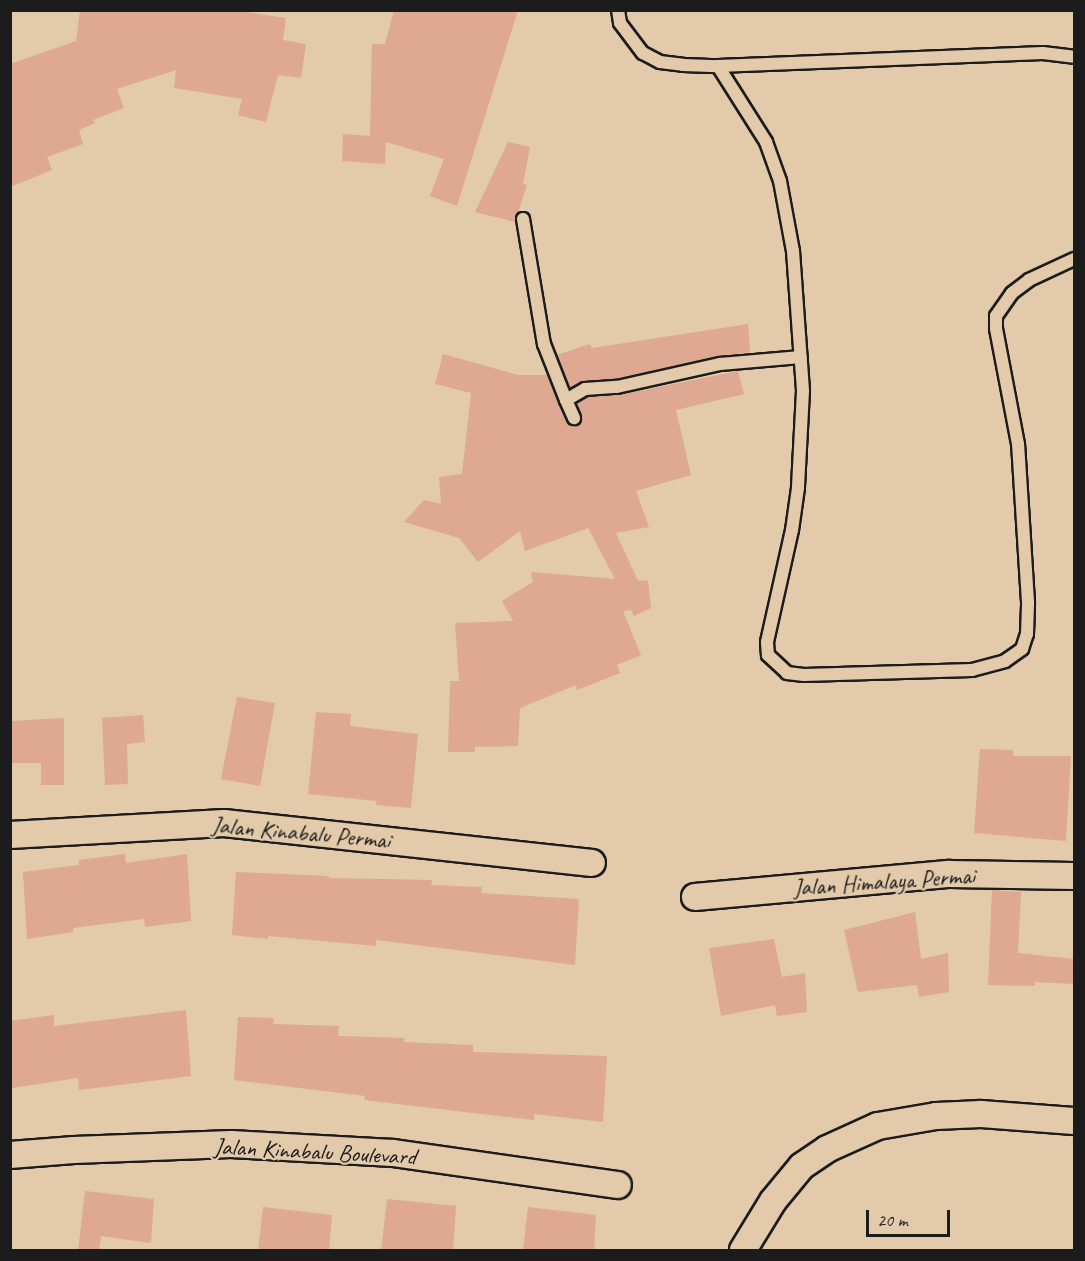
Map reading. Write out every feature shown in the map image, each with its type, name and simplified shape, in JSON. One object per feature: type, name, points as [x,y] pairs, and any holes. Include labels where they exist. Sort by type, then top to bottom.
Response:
[{"type":"street","name":"Jalan Kinabalu Permai","points":[[10,835],[224,823],[592,863]]},
{"type":"street","name":"Jalan Himalaya Permai","points":[[695,897],[950,874],[1074,876]]},
{"type":"street","points":[[743,1251],[773,1201],[802,1166],[827,1149],[878,1126],[936,1116],[981,1114],[1074,1121]]},
{"type":"street","name":"Jalan Kinabalu Boulevard","points":[[10,1155],[74,1149],[231,1144],[393,1153],[618,1185]]},
{"type":"lane","points":[[618,10],[621,23],[632,40],[644,53],[660,62],[718,66],[1043,53],[1074,57]]},
{"type":"lane","points":[[718,66],[766,142],[780,181],[793,251],[803,391],[798,488],[792,530],[767,642],[768,655],[787,673],[804,675],[972,670],[1005,661],[1022,649],[1027,634],[1028,602],[1018,444],[996,328],[996,316],[1012,293],[1029,280],[1074,259]]},
{"type":"lane","points":[[523,219],[544,344],[574,418]]},
{"type":"lane","points":[[566,400],[585,389],[616,387],[731,362],[801,357]]},
{"type":"building","points":[[80,10],[233,10],[286,18],[283,40],[306,44],[301,78],[278,75],[266,122],[238,115],[242,99],[174,88],[176,70],[117,89],[124,108],[93,120],[95,123],[79,130],[83,144],[47,157],[52,170],[10,187],[10,64],[76,41]]},
{"type":"building","points":[[394,10],[518,10],[457,206],[430,196],[444,159],[386,142],[385,164],[342,161],[343,134],[370,136],[372,44],[385,44]]},
{"type":"building","points":[[508,142],[530,147],[523,184],[527,185],[515,222],[475,212]]},
{"type":"building","points":[[748,324],[750,352],[718,356],[616,379],[584,381],[570,388],[557,355],[590,344],[592,348]]},
{"type":"building","points":[[443,354],[518,375],[547,375],[566,421],[573,426],[578,425],[582,419],[577,403],[587,397],[619,395],[738,371],[744,394],[676,410],[691,475],[636,491],[649,527],[616,533],[638,581],[648,580],[651,608],[634,616],[631,610],[623,611],[641,655],[617,665],[620,673],[577,690],[576,685],[520,708],[518,746],[475,747],[475,752],[448,752],[450,681],[459,681],[455,623],[513,621],[502,601],[533,582],[531,572],[615,579],[588,528],[525,551],[520,531],[478,562],[459,538],[404,522],[424,500],[441,504],[439,477],[462,474],[471,393],[435,384]]},
{"type":"building","points":[[237,697],[275,703],[260,786],[221,779]]},
{"type":"building","points":[[316,712],[351,714],[350,726],[418,734],[411,808],[376,805],[376,801],[308,794]]},
{"type":"building","points":[[143,715],[145,742],[127,744],[128,784],[105,785],[102,718]]},
{"type":"building","points":[[64,718],[64,785],[41,785],[41,763],[12,763],[10,721]]},
{"type":"building","points":[[980,749],[1013,750],[1013,756],[1071,756],[1066,841],[974,833]]},
{"type":"building","points":[[125,854],[126,863],[187,854],[191,921],[145,927],[144,919],[73,928],[73,932],[27,939],[23,872],[79,865],[79,860]]},
{"type":"building","points":[[236,872],[329,876],[329,878],[432,880],[431,885],[482,887],[481,893],[579,899],[575,965],[376,940],[376,946],[232,935]]},
{"type":"building","points":[[992,890],[1021,892],[1018,953],[1074,959],[1074,984],[1035,982],[1035,986],[988,985]]},
{"type":"building","points":[[915,912],[921,959],[948,953],[949,992],[919,997],[917,985],[858,992],[844,930]]},
{"type":"building","points":[[774,939],[782,977],[805,973],[807,1012],[777,1016],[775,1005],[721,1016],[709,948]]},
{"type":"building","points":[[186,1010],[191,1076],[79,1090],[78,1078],[12,1088],[10,1021],[54,1015],[54,1026]]},
{"type":"building","points":[[238,1017],[274,1018],[273,1024],[339,1026],[338,1036],[405,1038],[404,1042],[473,1045],[473,1052],[607,1056],[603,1122],[534,1114],[534,1120],[498,1116],[364,1100],[365,1096],[234,1080]]},
{"type":"building","points":[[85,1191],[154,1199],[151,1243],[101,1236],[99,1251],[78,1251]]},
{"type":"building","points":[[387,1199],[456,1206],[453,1251],[381,1251]]},
{"type":"building","points":[[263,1207],[332,1215],[329,1251],[258,1251]]},
{"type":"building","points":[[528,1207],[596,1215],[594,1251],[523,1251]]}]
